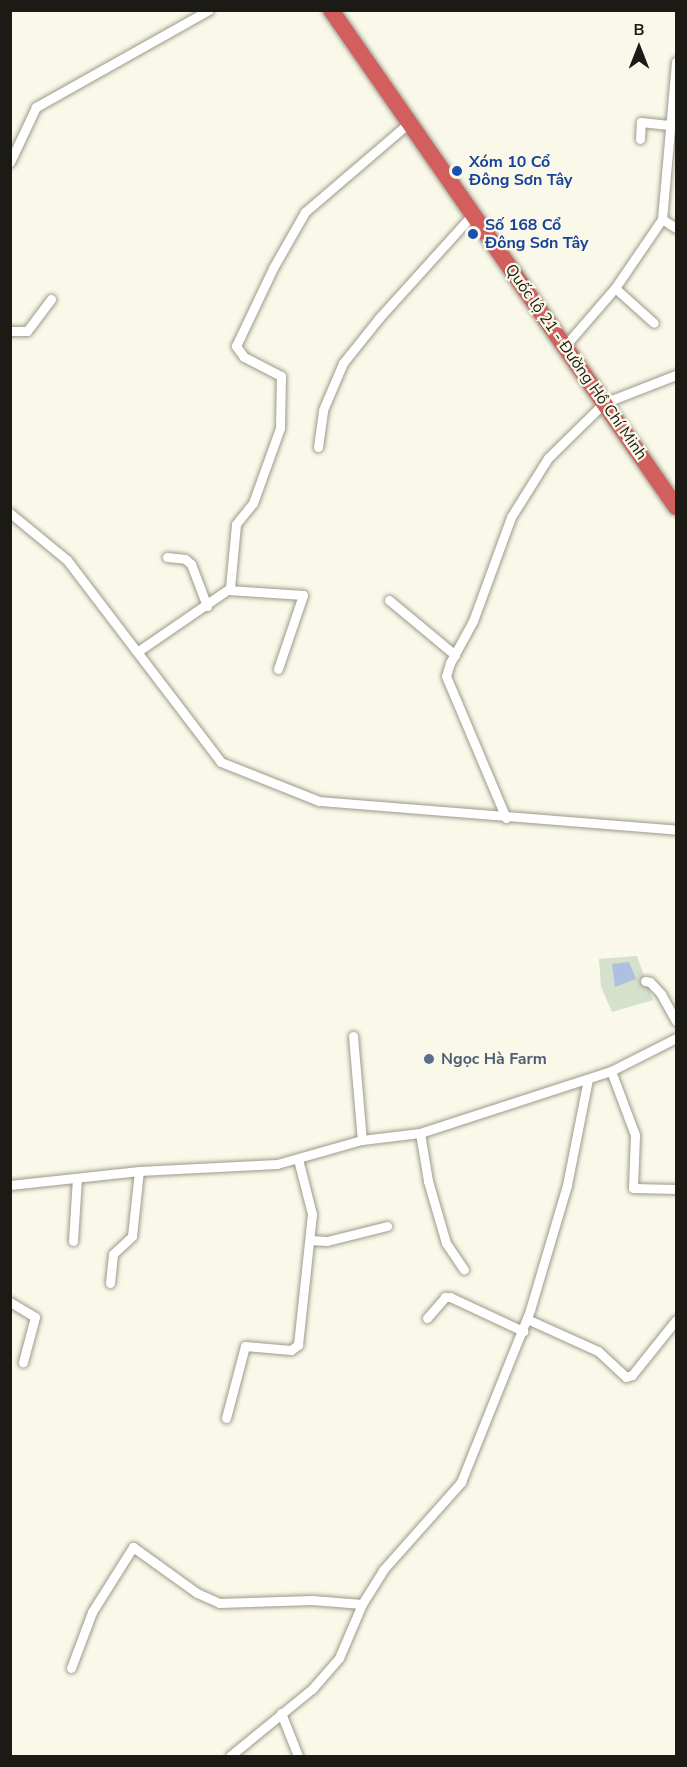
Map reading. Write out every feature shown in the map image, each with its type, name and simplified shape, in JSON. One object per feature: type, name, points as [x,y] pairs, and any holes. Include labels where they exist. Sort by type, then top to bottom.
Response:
[{"type":"highway","name":"Quốc lộ 21 - Đường Hồ Chí Minh","points":[[331,10],[676,507]]},
{"type":"street","points":[[10,162],[36,107],[208,10]]},
{"type":"street","points":[[564,347],[671,223],[669,124],[676,63]]},
{"type":"street","points":[[640,139],[641,120],[669,124]]},
{"type":"street","points":[[228,590],[236,524],[253,503],[279,435],[283,383],[279,374],[241,354],[237,342],[305,212],[409,123]]},
{"type":"street","points":[[318,447],[323,410],[343,363],[472,215]]},
{"type":"street","points":[[615,288],[654,323]]},
{"type":"street","points":[[10,331],[27,331],[51,299]]},
{"type":"street","points":[[506,818],[446,676],[472,621],[511,517],[528,486],[548,458],[604,403],[676,375]]},
{"type":"street","points":[[10,513],[68,560],[221,762],[319,801],[506,818],[676,830]]},
{"type":"street","points":[[167,557],[185,559],[191,564],[207,606]]},
{"type":"street","points":[[137,651],[228,590],[303,595],[278,669]]},
{"type":"street","points":[[389,600],[455,655]]},
{"type":"street","points":[[645,981],[650,982],[661,994],[676,1021]]},
{"type":"street","points":[[353,1036],[362,1140]]},
{"type":"street","points":[[10,1185],[139,1171],[277,1164],[362,1140],[420,1133],[611,1071],[676,1038]]},
{"type":"street","points":[[611,1071],[634,1136],[633,1188],[676,1189]]},
{"type":"street","points":[[230,1756],[312,1689],[339,1658],[362,1604],[413,1532],[461,1482],[527,1319],[567,1185],[588,1079]]},
{"type":"street","points":[[420,1133],[428,1181],[446,1243],[464,1270]]},
{"type":"street","points":[[226,1418],[244,1346],[291,1350],[298,1346],[312,1214],[298,1159]]},
{"type":"street","points":[[110,1284],[113,1254],[132,1236],[139,1171]]},
{"type":"street","points":[[73,1242],[77,1178]]},
{"type":"street","points":[[310,1240],[327,1241],[387,1226]]},
{"type":"street","points":[[427,1318],[445,1297],[450,1297],[523,1331]]},
{"type":"street","points":[[10,1302],[35,1317],[23,1362]]},
{"type":"street","points":[[527,1319],[598,1351],[626,1377],[632,1375],[676,1320]]},
{"type":"street","points":[[70,1668],[92,1612],[133,1547],[197,1593],[219,1603],[312,1600],[362,1604]]},
{"type":"street","points":[[281,1713],[298,1756]]},
{"type":"green space","points":[[637,956],[653,1000],[612,1012],[601,987],[599,959]]},
{"type":"water","points":[[629,962],[636,979],[615,987],[612,964]]},
{"type":"place","name":"Xóm 10 Cổ Đông Sơn Tây","points":[[457,171]]},
{"type":"place","name":"Số 168 Cổ Đông Sơn Tây","points":[[473,234]]},
{"type":"place","name":"Ngọc Hà Farm","points":[[429,1059]]}]
